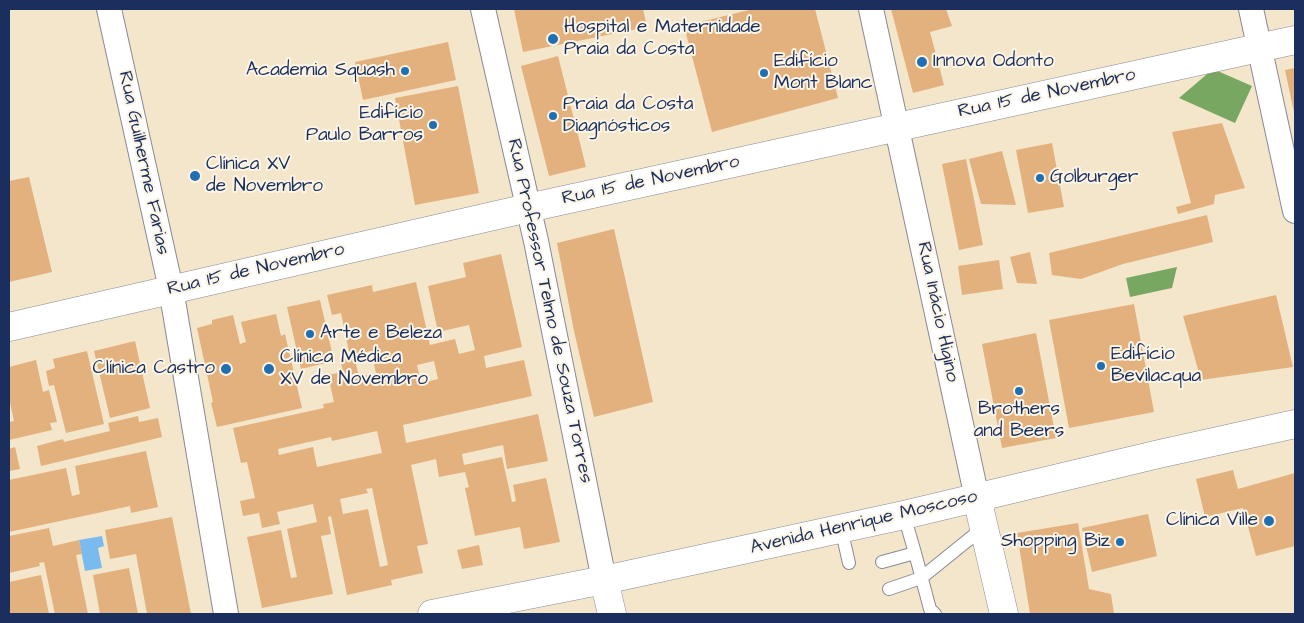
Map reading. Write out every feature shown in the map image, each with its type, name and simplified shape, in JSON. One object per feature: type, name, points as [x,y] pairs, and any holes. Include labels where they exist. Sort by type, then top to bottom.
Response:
[{"type":"street","name":"Rua Guilherme Farias","points":[[109,9],[171,289],[226,614]]},
{"type":"street","name":"Rua Professor Telmo de Souza Torres","points":[[483,9],[528,208],[612,614]]},
{"type":"street","name":"Rua Inácio Higino","points":[[871,9],[898,127],[983,528],[1004,614]]},
{"type":"street","points":[[1251,9],[1295,211]]},
{"type":"street","name":"Rua 15 de Novembro","points":[[9,327],[528,208],[1295,40]]},
{"type":"street","name":"Avenida Henrique Moscoso","points":[[432,614],[604,580],[904,515],[1159,454],[1295,424]]},
{"type":"lane","points":[[904,515],[930,609],[935,614]]},
{"type":"lane","points":[[841,528],[849,563]]},
{"type":"lane","points":[[889,589],[921,578],[983,528]]},
{"type":"lane","points":[[882,562],[915,553]]},
{"type":"green space","points":[[1213,69],[1252,86],[1235,123],[1179,98]]},
{"type":"green space","points":[[1177,267],[1172,288],[1130,297],[1126,278]]},
{"type":"water","points":[[102,536],[104,546],[98,548],[102,568],[85,571],[79,540]]},
{"type":"building","name":"Hospital e Maternidade Praia da Costa","points":[[514,9],[643,9],[647,27],[523,52]]},
{"type":"building","name":"Edifício Mont Blanc","points":[[753,9],[815,9],[838,98],[712,132],[684,26]]},
{"type":"building","points":[[891,9],[946,9],[952,26],[930,32],[944,85],[913,93]]},
{"type":"building","name":"Academia Squash","points":[[448,42],[456,80],[363,100],[355,62]]},
{"type":"building","name":"Praia da Costa Diagnósticos","points":[[558,56],[586,167],[549,176],[521,66]]},
{"type":"building","points":[[1295,68],[1295,111],[1294,112],[1285,70]]},
{"type":"building","name":"Edifício Paulo Barros","points":[[458,86],[479,193],[415,205],[395,98]]},
{"type":"building","points":[[1222,123],[1245,188],[1215,195],[1214,204],[1178,214],[1176,207],[1191,203],[1172,132]]},
{"type":"building","name":"Golburger","points":[[1052,143],[1064,207],[1028,213],[1016,150]]},
{"type":"building","points":[[1002,151],[1016,205],[981,204],[969,159]]},
{"type":"building","points":[[966,159],[983,245],[959,250],[942,164]]},
{"type":"building","points":[[29,177],[52,272],[9,282],[9,181]]},
{"type":"building","points":[[1207,215],[1213,242],[1123,264],[1081,279],[1052,275],[1049,253]]},
{"type":"building","points":[[614,229],[653,402],[594,417],[574,331],[557,243]]},
{"type":"building","points":[[1030,252],[1037,284],[1017,283],[1010,257]]},
{"type":"building","points":[[501,254],[522,347],[484,356],[486,368],[524,360],[532,396],[403,425],[406,443],[538,414],[548,461],[507,469],[503,445],[462,454],[464,465],[502,457],[512,502],[516,501],[513,485],[546,478],[560,542],[524,549],[520,527],[475,536],[465,488],[469,487],[465,472],[439,477],[436,459],[411,465],[428,544],[417,546],[423,573],[391,580],[392,585],[347,595],[331,516],[328,517],[331,534],[321,536],[333,594],[262,608],[247,537],[281,530],[291,578],[297,577],[287,529],[317,522],[313,504],[277,512],[280,524],[262,528],[259,513],[243,516],[240,501],[255,498],[247,462],[241,463],[233,428],[324,408],[323,404],[334,402],[328,375],[343,372],[340,358],[350,356],[341,313],[332,315],[327,295],[372,285],[373,292],[416,282],[430,345],[455,339],[459,354],[475,350],[469,325],[438,332],[428,286],[466,277],[463,263]],"holes":[[[371,351],[376,373],[359,377],[354,355]],[[434,361],[438,379],[421,383],[417,365]],[[377,431],[382,453],[317,467],[313,447],[279,455],[278,449],[331,437],[332,441]],[[372,488],[388,565],[380,567],[368,509],[343,514],[340,499],[368,493],[366,489]]]},
{"type":"building","points":[[999,260],[1003,289],[962,295],[958,266]]},
{"type":"building","points":[[1276,295],[1293,367],[1201,380],[1183,316]]},
{"type":"building","name":"Arte e Beleza","points":[[320,300],[334,361],[301,369],[287,307]]},
{"type":"building","name":"Edifício Bevilacqua","points":[[1134,304],[1154,412],[1069,428],[1049,320]]},
{"type":"building","points":[[276,314],[281,336],[285,334],[302,408],[217,427],[197,328],[212,324],[212,320],[233,315],[240,344],[246,342],[241,322]]},
{"type":"building","name":"Brothers and Beers","points":[[1036,333],[1056,438],[1002,448],[982,344]]},
{"type":"building","points":[[135,341],[150,408],[110,418],[94,351]]},
{"type":"building","points":[[87,351],[104,424],[66,433],[54,385],[49,386],[46,371],[55,368],[53,359]]},
{"type":"building","points":[[36,360],[43,392],[49,390],[57,422],[50,423],[52,430],[9,440],[9,422],[14,421],[9,398],[9,367]]},
{"type":"building","points":[[138,416],[139,422],[158,418],[162,437],[41,466],[37,446],[63,439],[64,442],[110,431],[108,423]]},
{"type":"building","points":[[15,447],[20,469],[9,471],[9,449]]},
{"type":"building","points":[[146,451],[158,507],[131,513],[130,506],[9,532],[9,480],[66,468],[72,496],[80,494],[75,466]]},
{"type":"building","name":"Clínica Ville","points":[[1233,470],[1238,489],[1295,473],[1295,546],[1256,556],[1243,508],[1205,517],[1196,479]]},
{"type":"building","name":"Shopping Biz","points":[[1148,514],[1157,556],[1092,572],[1082,528]]},
{"type":"building","points":[[172,517],[191,614],[147,614],[136,554],[110,559],[105,530]]},
{"type":"building","points":[[1078,523],[1089,589],[1111,594],[1114,614],[1030,614],[1017,533]]},
{"type":"building","points":[[49,528],[53,546],[79,540],[82,554],[76,555],[88,614],[55,614],[44,562],[39,563],[40,566],[9,573],[9,536]]},
{"type":"building","points":[[479,545],[483,565],[462,569],[457,550]]},
{"type":"building","points":[[129,568],[138,614],[100,614],[93,575]]},
{"type":"building","points":[[41,575],[49,614],[9,614],[9,582]]},
{"type":"place","name":"Hospital e Maternidade Praia da Costa","points":[[553,39]]},
{"type":"place","name":"Innova Odonto","points":[[922,62]]},
{"type":"place","name":"Academia Squash","points":[[405,71]]},
{"type":"place","name":"Edifício Mont Blanc","points":[[764,73]]},
{"type":"place","name":"Praia da Costa Diagnósticos","points":[[553,116]]},
{"type":"place","name":"Edifício Paulo Barros","points":[[433,125]]},
{"type":"place","name":"Clínica XV de Novembro","points":[[195,176]]},
{"type":"place","name":"Golburger","points":[[1040,178]]},
{"type":"place","name":"Arte e Beleza","points":[[310,334]]},
{"type":"place","name":"Edifício Bevilacqua","points":[[1101,366]]},
{"type":"place","name":"Clínica Castro","points":[[226,369]]},
{"type":"place","name":"Clínica Médica XV de Novembro","points":[[269,369]]},
{"type":"place","name":"Brothers and Beers","points":[[1019,391]]},
{"type":"place","name":"Clínica Ville","points":[[1269,521]]},
{"type":"place","name":"Shopping Biz","points":[[1120,542]]}]
